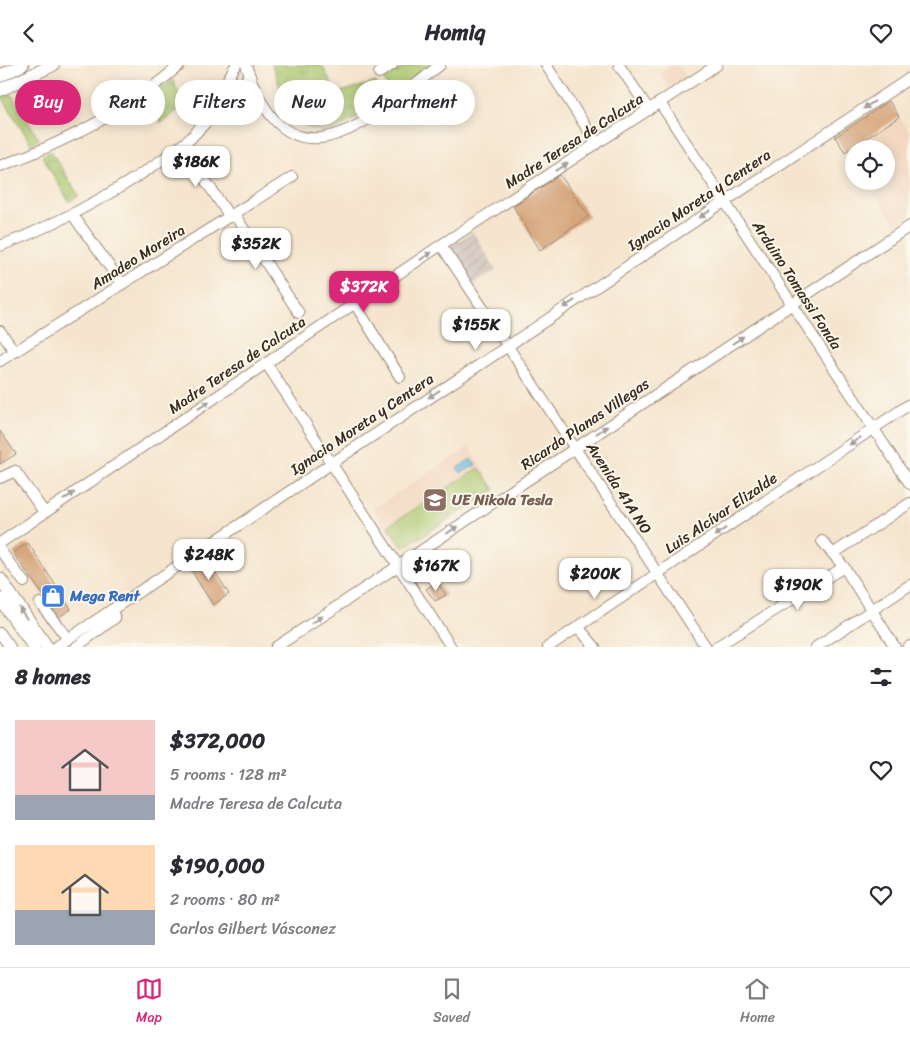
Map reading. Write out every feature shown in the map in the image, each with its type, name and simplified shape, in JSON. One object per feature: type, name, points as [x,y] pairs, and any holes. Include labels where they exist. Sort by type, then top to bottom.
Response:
[{"type":"main road","points":[[0,76],[22,65]]},
{"type":"main road","points":[[0,90],[53,65]]},
{"type":"main road","points":[[0,579],[46,647]]},
{"type":"main road","points":[[0,599],[34,647]]},
{"type":"street","points":[[0,166],[77,133],[111,115],[180,65]]},
{"type":"street","points":[[191,138],[201,126],[236,65]]},
{"type":"street","points":[[246,65],[272,117],[284,129],[295,136],[313,140],[334,137],[356,126],[395,101],[440,65]]},
{"type":"street","points":[[379,73],[392,65]]},
{"type":"street","points":[[546,65],[597,144]]},
{"type":"street","points":[[619,65],[649,110]]},
{"type":"street","name":"Madre Teresa de Calcuta","points":[[0,543],[441,245],[717,65]]},
{"type":"street","points":[[0,246],[72,214],[182,145],[250,76]]},
{"type":"street","name":"Ignacio Moreta y Centera","points":[[61,644],[910,78]]},
{"type":"street","name":"Arduino Tomassi Fonda","points":[[660,103],[910,483]]},
{"type":"street","points":[[182,145],[299,313]]},
{"type":"street","name":"Amadeo Moreira","points":[[0,361],[292,177]]},
{"type":"street","points":[[72,214],[122,284]]},
{"type":"street","name":"Ricardo Planas Villegas","points":[[276,647],[910,226]]},
{"type":"street","name":"Avenida 41A NO","points":[[441,245],[704,646]]},
{"type":"street","points":[[355,304],[400,377]]},
{"type":"street","points":[[0,331],[15,352]]},
{"type":"street","points":[[266,363],[451,647]]},
{"type":"street","name":"Luis Alcívar Elizalde","points":[[548,647],[910,404]]},
{"type":"street","points":[[0,478],[15,471],[46,511]]},
{"type":"street","points":[[27,479],[46,511]]},
{"type":"street","points":[[834,553],[910,503]]},
{"type":"street","points":[[822,541],[844,567],[895,647]]},
{"type":"street","points":[[0,550],[24,582]]},
{"type":"street","points":[[716,647],[844,567]]},
{"type":"street","points":[[816,647],[910,585]]},
{"type":"street","points":[[40,603],[61,644]]},
{"type":"street","points":[[0,607],[26,647]]},
{"type":"street","points":[[76,647],[115,619],[111,610]]},
{"type":"street","points":[[578,627],[595,647]]},
{"type":"street","points":[[0,633],[10,647]]},
{"type":"shaded area","points":[[672,65],[678,65],[686,77],[669,88],[659,73]]},
{"type":"shaded area","points":[[900,118],[910,133],[910,216],[896,225],[872,190],[895,190],[895,140],[866,140]]},
{"type":"shaded area","points":[[473,232],[496,270],[473,284],[449,247]]},
{"type":"shaded area","name":"UE Nikola Tesla","points":[[469,447],[497,491],[402,552],[373,509]]},
{"type":"green space","points":[[272,65],[322,65],[330,80],[278,80]]},
{"type":"green space","points":[[411,65],[435,65],[416,80],[384,80],[383,77]]},
{"type":"green space","points":[[173,80],[175,85],[175,113],[165,120],[165,86]]},
{"type":"green space","points":[[354,88],[354,119],[344,124],[344,91]]},
{"type":"green space","points":[[10,92],[15,100],[15,118],[2,97]]},
{"type":"green space","points":[[19,125],[30,125],[39,139],[31,144]]},
{"type":"green space","points":[[305,125],[343,125],[334,130],[319,130]]},
{"type":"green space","points":[[51,151],[79,196],[69,202],[42,156]]},
{"type":"green space","points":[[479,468],[495,490],[452,517],[436,495]]},
{"type":"green space","points":[[435,496],[451,518],[403,547],[388,526]]},
{"type":"water","points":[[471,459],[476,465],[461,473],[457,468]]},
{"type":"building","points":[[889,101],[899,117],[864,140],[845,140],[845,152],[835,137]]},
{"type":"building","points":[[560,175],[589,216],[540,250],[513,206]]},
{"type":"building","points":[[0,431],[16,454],[0,464]]},
{"type":"building","points":[[28,543],[71,609],[59,617],[13,553]]},
{"type":"building","points":[[205,556],[229,594],[213,605],[189,567]]},
{"type":"building","points":[[437,582],[446,595],[435,601],[426,589]]},
{"type":"place","name":"UE Nikola Tesla","points":[[435,500]]},
{"type":"place","name":"Mega Rent","points":[[53,596]]}]
